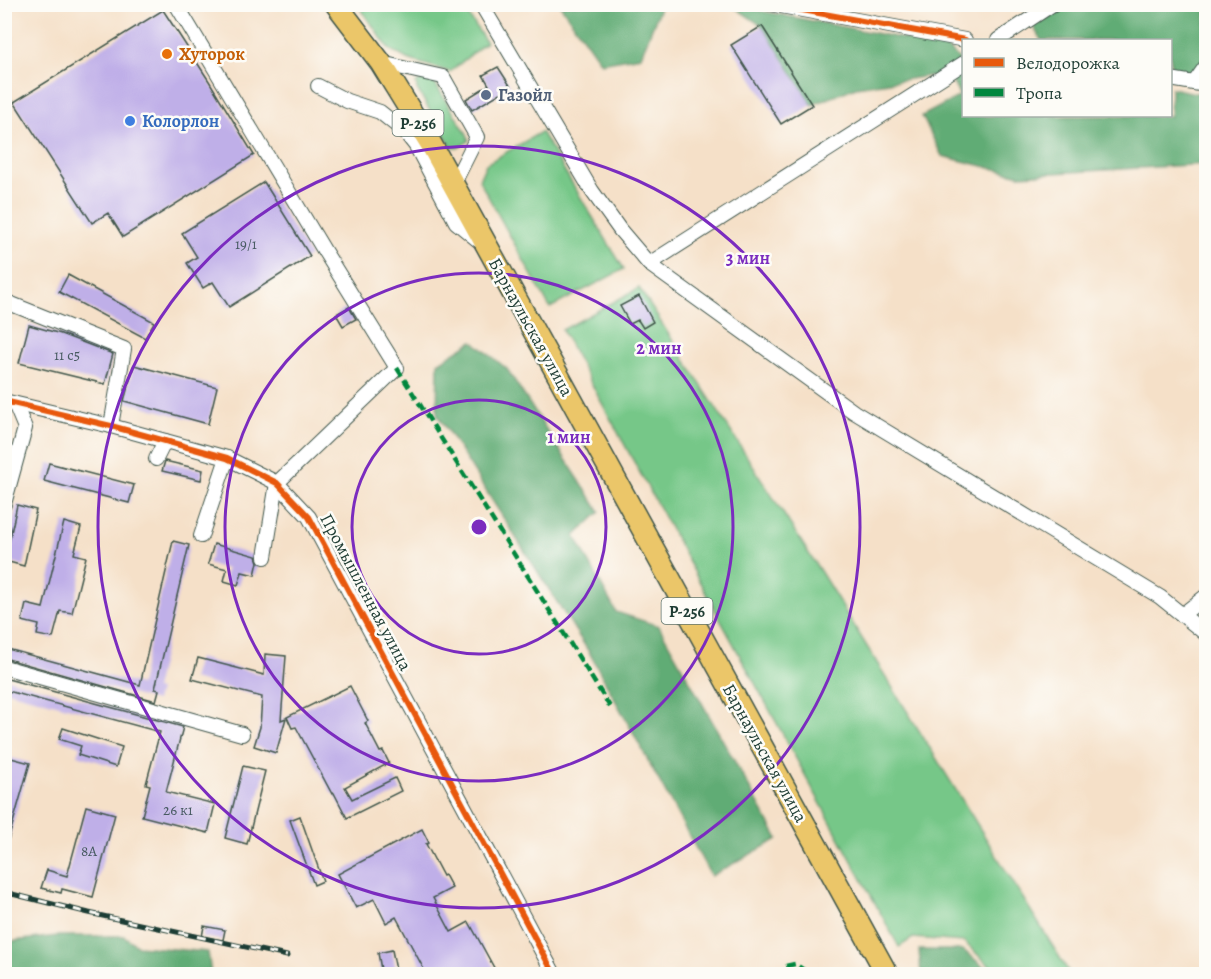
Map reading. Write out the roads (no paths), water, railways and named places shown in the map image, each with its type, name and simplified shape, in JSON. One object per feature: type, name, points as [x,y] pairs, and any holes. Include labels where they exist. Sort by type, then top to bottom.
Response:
[{"type":"highway","name":"Барнаульская улица","points":[[336,4],[381,63],[431,144],[887,975]]},
{"type":"street","points":[[176,4],[325,252],[398,368],[277,483],[265,557]]},
{"type":"street","points":[[481,4],[592,191],[620,230],[650,264],[854,412],[1160,597],[1206,634]]},
{"type":"street","points":[[770,4],[962,39]]},
{"type":"street","points":[[999,39],[1032,10],[1053,4]]},
{"type":"street","points":[[381,63],[442,77],[477,137],[453,185]]},
{"type":"street","points":[[650,264],[962,64]]},
{"type":"street","points":[[1172,79],[1200,84],[1206,66]]},
{"type":"street","points":[[318,86],[347,101],[380,112],[405,132],[416,146],[456,222],[487,247]]},
{"type":"street","points":[[4,301],[124,349],[111,426]]},
{"type":"street","points":[[4,504],[25,428],[10,403]]},
{"type":"street","name":"Промышленная улица","points":[[10,403],[111,426],[226,458],[277,483],[309,517],[554,975]]},
{"type":"street","points":[[156,459],[165,441]]},
{"type":"street","points":[[201,536],[226,458]]},
{"type":"street","points":[[1182,615],[1206,596]]},
{"type":"street","points":[[4,667],[242,734]]},
{"type":"railway","points":[[4,892],[287,956]]},
{"type":"place","name":"Хуторок","points":[[167,54]]},
{"type":"place","name":"Газойл","points":[[486,95]]},
{"type":"place","name":"Колорлон","points":[[130,121]]}]
